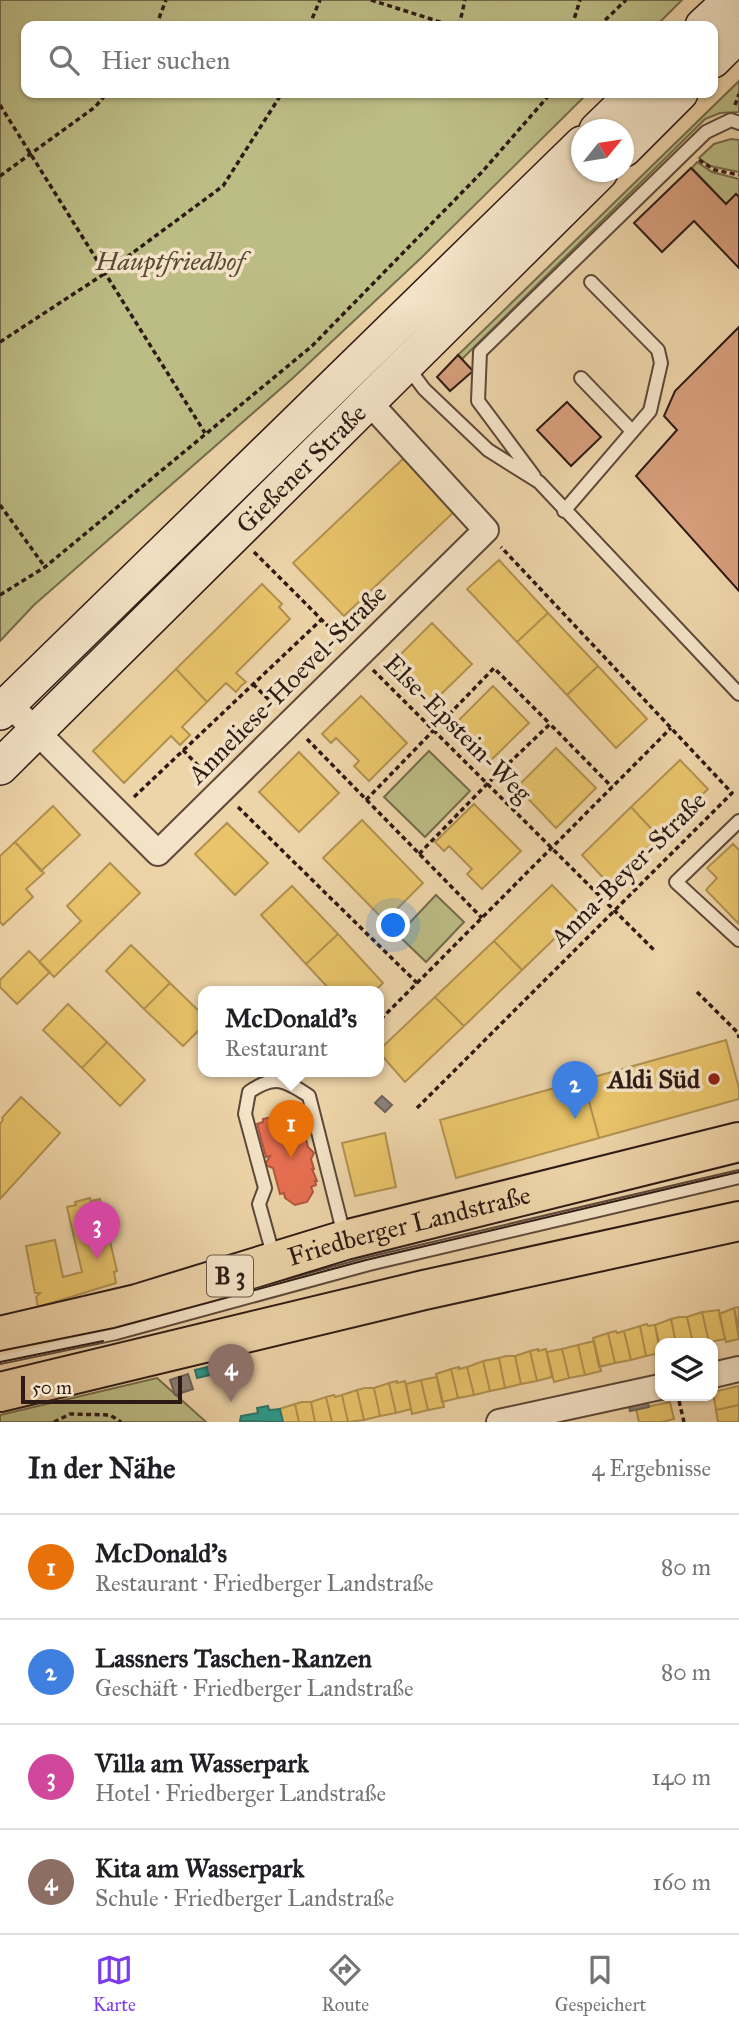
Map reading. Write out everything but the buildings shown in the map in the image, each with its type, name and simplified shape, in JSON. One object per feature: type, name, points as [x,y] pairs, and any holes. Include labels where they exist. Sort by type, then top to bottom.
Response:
[{"type":"main road","points":[[711,21],[733,4]]},
{"type":"main road","points":[[718,55],[739,34]]},
{"type":"main road","points":[[608,119],[630,98]]},
{"type":"main road","points":[[634,139],[675,98]]},
{"type":"main road","name":"Gießener Straße","points":[[0,767],[368,401],[393,351],[571,156]]},
{"type":"main road","name":"Gießener Straße","points":[[4,707],[393,351],[588,182]]},
{"type":"main road","name":"Friedberger Landstraße","points":[[0,1336],[137,1304],[345,1240],[739,1142]]},
{"type":"main road","name":"B 3","points":[[0,1392],[424,1290],[739,1221]]},
{"type":"street","points":[[368,401],[486,530]]},
{"type":"street","name":"Anneliese-Hoevel-Straße","points":[[4,707],[35,730],[158,853],[486,530]]},
{"type":"street","points":[[718,1374],[739,1368]]},
{"type":"street","points":[[499,1422],[595,1412],[655,1389]]},
{"type":"lane","points":[[739,122],[731,120],[706,132],[480,352],[478,401],[564,511],[739,694]]},
{"type":"lane","points":[[564,511],[649,411],[661,363],[658,350],[591,282]]},
{"type":"lane","points":[[393,351],[424,389],[488,450],[539,482]]},
{"type":"lane","points":[[581,378],[632,431]]},
{"type":"lane","points":[[739,821],[676,882],[739,940]]},
{"type":"lane","points":[[275,1262],[259,1204],[265,1188],[245,1114],[249,1092],[262,1082],[285,1080],[309,1096],[345,1240]]},
{"type":"lane","name":"Friedberger Landstraße","points":[[0,1357],[142,1326],[369,1264],[739,1177]]},
{"type":"path","points":[[158,21],[166,0]]},
{"type":"path","points":[[311,21],[320,0]]},
{"type":"path","points":[[370,0],[437,21]]},
{"type":"path","points":[[460,21],[464,0]]},
{"type":"path","points":[[574,21],[580,0]]},
{"type":"path","points":[[604,21],[626,0]]},
{"type":"path","points":[[0,176],[95,107],[103,98]]},
{"type":"path","points":[[0,342],[104,274],[223,186],[279,98]]},
{"type":"path","points":[[0,595],[45,567],[321,337],[482,172],[547,98]]},
{"type":"path","points":[[0,105],[205,434]]},
{"type":"path","points":[[695,156],[708,167],[739,176]]},
{"type":"path","points":[[0,505],[45,567]]},
{"type":"path","name":"Anna-Beyer-Straße","points":[[417,1108],[732,793],[486,530]]},
{"type":"path","name":"Else-Epstein-Weg","points":[[235,533],[654,950]]},
{"type":"path","points":[[117,813],[322,619]]},
{"type":"path","points":[[366,800],[494,668],[612,787]]},
{"type":"path","points":[[253,684],[482,918]]},
{"type":"path","points":[[419,853],[550,724]]},
{"type":"path","points":[[384,1017],[671,728]]},
{"type":"path","points":[[183,750],[417,983]]},
{"type":"path","points":[[697,992],[738,1033],[739,1038]]},
{"type":"path","points":[[679,1401],[684,1422]]},
{"type":"path","points":[[54,1422],[70,1414],[110,1415],[121,1422]]},
{"type":"green space","name":"Hauptfriedhof","points":[[0,0],[682,0],[661,21],[21,21],[21,98],[583,98],[421,258],[294,377],[34,605],[0,641]]},
{"type":"green space","points":[[739,81],[739,112],[720,113],[705,119],[462,359],[458,355]]},
{"type":"green space","points":[[731,139],[739,140],[739,172],[710,166],[699,158],[714,144]]},
{"type":"green space","points":[[697,162],[712,172],[739,179],[739,197],[736,194],[726,204],[692,168]]},
{"type":"green space","points":[[429,751],[470,791],[425,837],[384,797]]},
{"type":"green space","points":[[436,895],[464,922],[426,962],[398,935]]},
{"type":"green space","points":[[157,1378],[206,1422],[0,1422],[0,1415]]},
{"type":"tram line","points":[[0,1351],[114,1328],[366,1260],[739,1172]]},
{"type":"tram line","points":[[0,1362],[103,1341]]},
{"type":"place","name":"Aldi Süd","points":[[714,1079]]},
{"type":"place","name":"Lassners Taschen-Ranzen","points":[[575,1119]]},
{"type":"place","name":"McDonald's","points":[[291,1158]]},
{"type":"place","name":"Villa am Wasserpark","points":[[97,1259]]},
{"type":"place","name":"Kita am Wasserpark","points":[[231,1402]]}]
